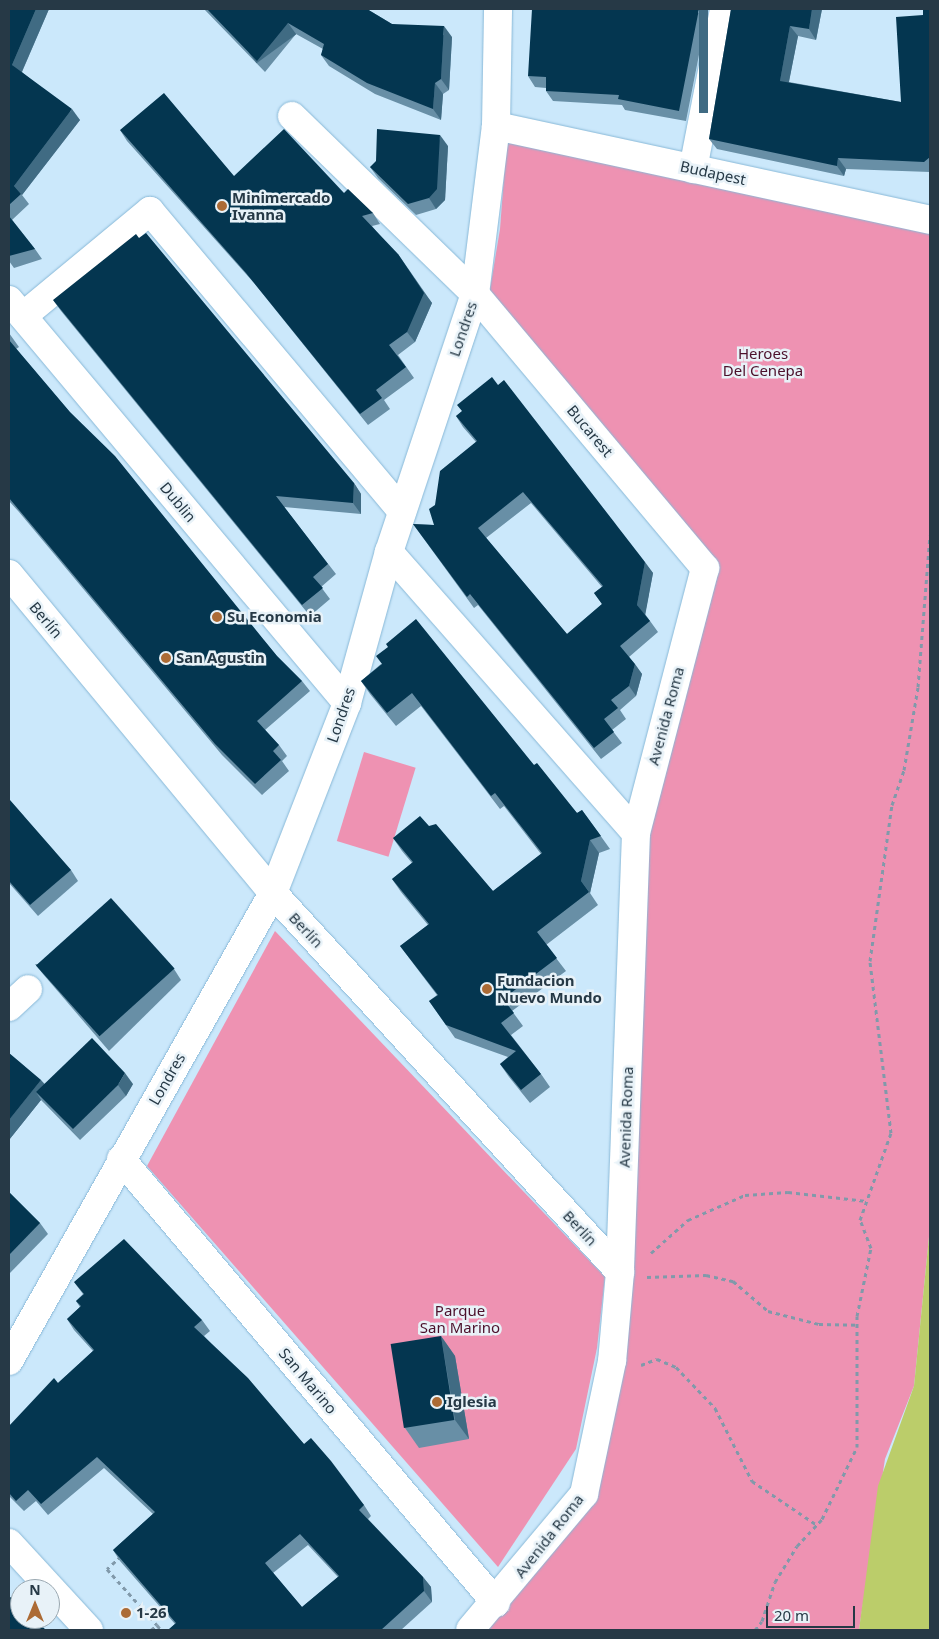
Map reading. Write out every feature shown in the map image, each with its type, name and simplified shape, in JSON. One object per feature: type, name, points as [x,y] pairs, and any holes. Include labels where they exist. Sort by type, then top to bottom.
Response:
[{"type":"street","points":[[694,169],[724,9]]},
{"type":"street","name":"Londres","points":[[9,1361],[121,1159],[273,893],[346,703],[389,552],[475,294],[496,126],[491,14]]},
{"type":"street","name":"Bucarest","points":[[292,116],[475,294],[705,568]]},
{"type":"street","name":"Budapest","points":[[496,126],[930,220]]},
{"type":"street","points":[[16,308],[150,211],[402,511]]},
{"type":"street","name":"Dublin","points":[[16,308],[346,703]]},
{"type":"street","points":[[389,552],[636,833]]},
{"type":"street","name":"Avenida Roma","points":[[470,1630],[496,1603],[584,1494],[612,1361],[624,1273],[636,833],[705,568]]},
{"type":"street","name":"Berlín","points":[[9,574],[273,893],[624,1273]]},
{"type":"street","name":"San Marino","points":[[121,1159],[496,1603]]},
{"type":"street","points":[[9,1543],[89,1630]]},
{"type":"path","points":[[755,1630],[762,1621],[775,1582],[797,1546],[817,1525],[857,1447],[858,1325],[871,1248],[860,1220],[891,1133],[870,961],[892,805],[904,770],[918,687],[930,535]]},
{"type":"path","points":[[624,1273],[688,1220],[745,1195],[788,1192],[866,1201]]},
{"type":"path","points":[[624,1273],[724,1279],[746,1288],[768,1310],[819,1324],[858,1325]]},
{"type":"path","points":[[612,1361],[626,1371],[657,1359],[676,1367],[715,1408],[752,1481],[817,1525]]},
{"type":"path","points":[[129,1549],[107,1569],[161,1630]]},
{"type":"path","points":[[151,1630],[157,1625]]},
{"type":"green space","name":"Heroes Del Cenepa","points":[[507,136],[930,221],[930,1227],[914,1386],[885,1459],[859,1630],[477,1630],[584,1494],[612,1361],[649,834],[719,570],[489,295],[500,229]]},
{"type":"green space","points":[[364,752],[416,768],[388,857],[337,841]]},
{"type":"green space","name":"Parque San Marino","points":[[275,931],[605,1277],[597,1348],[576,1449],[498,1567],[147,1166]]},
{"type":"shaded area","points":[[930,1227],[930,1630],[859,1630],[878,1486],[914,1386]]},
{"type":"building","points":[[9,9],[36,9],[12,65],[72,109],[14,186],[21,194],[9,205]]},
{"type":"building","points":[[207,9],[367,9],[392,24],[444,26],[441,79],[435,83],[433,109],[367,83],[321,55],[324,44],[288,23],[257,61]]},
{"type":"building","points":[[532,9],[699,9],[679,111],[618,99],[619,95],[546,91],[546,77],[528,76]]},
{"type":"building","points":[[731,9],[812,9],[809,29],[790,26],[780,81],[901,102],[896,17],[923,15],[923,9],[930,9],[930,157],[924,162],[838,158],[837,166],[709,139]]},
{"type":"building","points":[[164,93],[234,176],[284,129],[344,193],[348,189],[373,213],[362,216],[398,254],[424,293],[407,332],[389,345],[406,367],[376,390],[382,398],[360,414],[246,273],[120,130]]},
{"type":"building","points":[[377,129],[440,135],[437,189],[429,198],[408,204],[370,167],[376,161]]},
{"type":"building","points":[[9,216],[35,249],[9,256]]},
{"type":"building","points":[[146,233],[354,483],[353,503],[276,496],[328,564],[313,577],[323,588],[302,605],[53,300],[136,234],[139,238]]},
{"type":"building","points":[[9,340],[70,412],[115,456],[277,656],[302,681],[257,721],[279,745],[273,751],[281,760],[255,784],[215,744],[9,498]]},
{"type":"building","points":[[492,377],[498,385],[504,380],[645,562],[637,605],[650,621],[620,646],[635,664],[629,686],[611,700],[618,708],[604,719],[614,732],[594,748],[470,594],[467,597],[413,524],[434,525],[429,509],[435,505],[440,471],[477,441],[456,416],[462,411],[457,405]],"holes":[[[523,492],[603,586],[594,593],[602,604],[567,634],[478,528]]]},
{"type":"building","points":[[416,619],[534,765],[537,763],[577,813],[582,810],[601,836],[590,840],[581,881],[589,892],[537,932],[557,958],[503,999],[514,1013],[501,1023],[541,1074],[521,1090],[500,1064],[516,1051],[446,1025],[429,1001],[438,995],[400,946],[429,924],[392,879],[413,862],[393,838],[420,816],[429,826],[436,824],[493,891],[542,853],[495,793],[491,796],[412,693],[387,713],[361,681],[382,664],[376,656],[388,647],[386,644]]},
{"type":"building","points":[[9,799],[71,870],[30,905],[9,881]]},
{"type":"building","points":[[111,898],[175,969],[100,1036],[36,966]]},
{"type":"building","points":[[92,1038],[125,1073],[118,1085],[73,1129],[36,1092]]},
{"type":"building","points":[[9,1053],[41,1080],[9,1120]]},
{"type":"building","points":[[9,1192],[40,1223],[9,1255]]},
{"type":"building","points":[[124,1239],[202,1320],[194,1327],[248,1378],[304,1444],[311,1438],[331,1461],[364,1505],[359,1510],[423,1577],[424,1591],[381,1630],[168,1630],[176,1623],[113,1550],[155,1512],[97,1457],[41,1504],[28,1490],[16,1501],[9,1493],[9,1426],[54,1378],[58,1383],[94,1350],[67,1319],[81,1306],[76,1301],[84,1294],[74,1282]],"holes":[[[300,1534],[339,1576],[302,1607],[265,1563]]]},
{"type":"building","points":[[441,1336],[454,1420],[404,1428],[391,1344]]},
{"type":"building","points":[[9,1596],[10,1629],[46,1630],[9,1630]]},
{"type":"place","name":"Minimercado Ivanna","points":[[222,206]]},
{"type":"place","name":"Su Economia","points":[[217,617]]},
{"type":"place","name":"San Agustin","points":[[166,658]]},
{"type":"place","name":"Fundacion Nuevo Mundo","points":[[487,989]]},
{"type":"place","name":"Iglesia","points":[[437,1402]]},
{"type":"place","name":"1-26","points":[[126,1613]]}]
